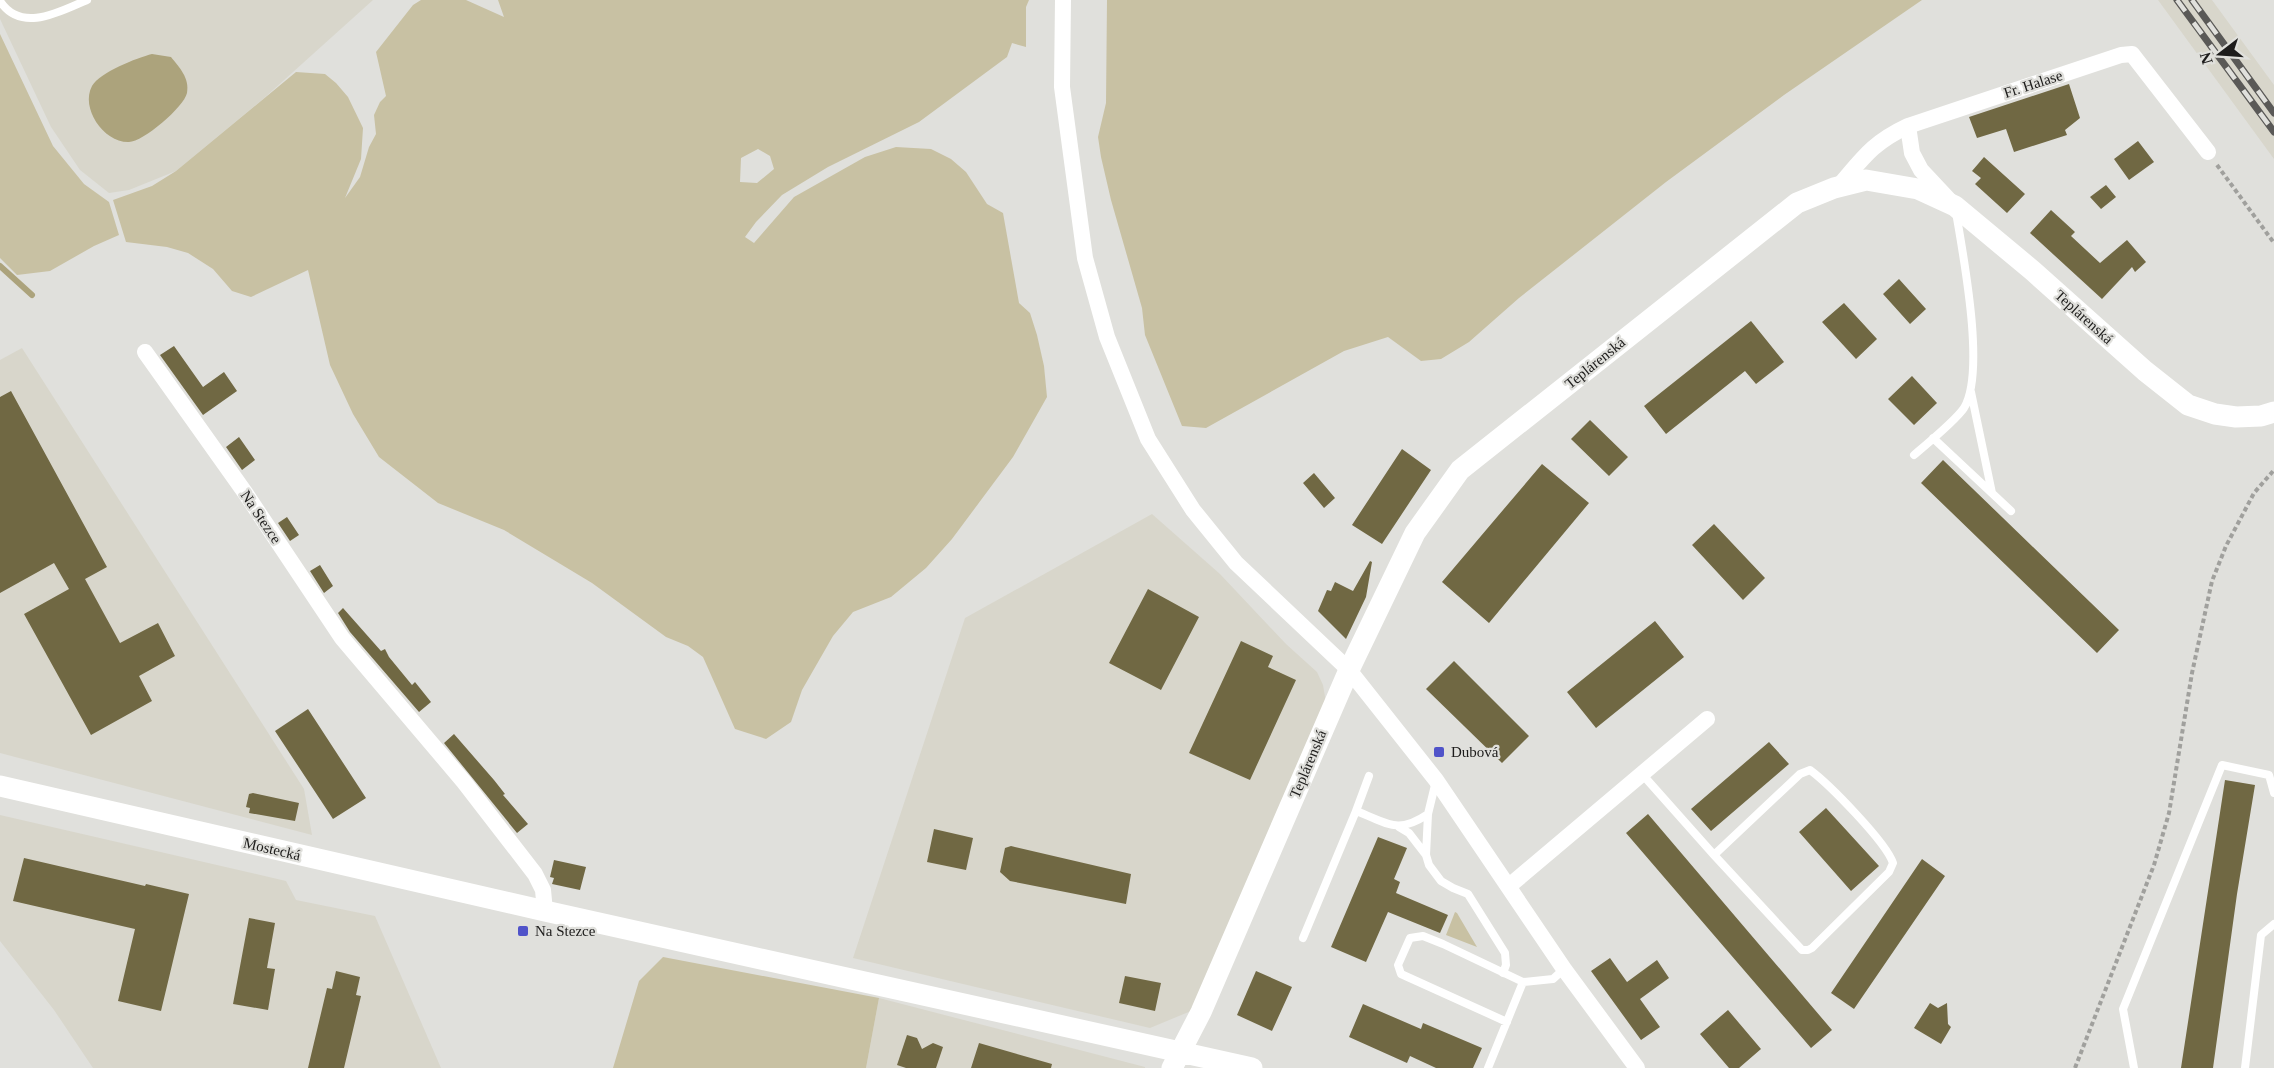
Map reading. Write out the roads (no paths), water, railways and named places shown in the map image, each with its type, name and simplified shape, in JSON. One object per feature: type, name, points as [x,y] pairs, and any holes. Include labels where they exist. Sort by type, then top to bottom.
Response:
[{"type":"street","points":[[1064,0],[1062,87],[1085,258],[1107,337],[1148,439],[1193,510],[1236,563],[1349,670],[1436,780],[1564,969],[1637,1068]]},
{"type":"street","name":"Fr. Halase","points":[[1908,126],[2110,58],[2132,54],[2208,152]]},
{"type":"street","points":[[1838,187],[1869,150],[1886,136],[1908,126],[1911,153],[1922,170],[1955,206]]},
{"type":"street","name":"Teplárenská","points":[[1176,1060],[1201,1012],[1349,670],[1415,533],[1460,470],[1797,202],[1838,187],[1866,180],[1918,189],[1955,206],[2033,271],[2145,371],[2188,405],[2215,414],[2236,417],[2261,416],[2274,412]]},
{"type":"street","name":"Na Stezce","points":[[145,352],[246,494],[342,638],[464,782],[536,873],[543,890],[545,911]]},
{"type":"street","points":[[1509,886],[1707,719]]},
{"type":"street","name":"Mostecká","points":[[0,786],[545,911],[1176,1060],[1252,1068]]},
{"type":"lane","points":[[0,1],[4,8],[16,15],[42,18],[87,0]]},
{"type":"lane","points":[[1955,206],[1973,331],[1971,392],[1992,493]]},
{"type":"lane","points":[[1914,456],[1964,409],[1971,392]]},
{"type":"lane","points":[[1933,438],[2011,511]]},
{"type":"lane","points":[[2134,1068],[2123,1009],[2222,765],[2269,775],[2274,793]]},
{"type":"lane","points":[[1642,774],[1714,855],[1802,950],[1808,950],[1889,872],[1893,863],[1867,826],[1823,780],[1810,770],[1800,774],[1714,855]]},
{"type":"lane","points":[[1303,938],[1369,776]]},
{"type":"lane","points":[[1436,780],[1428,814],[1426,855],[1429,865],[1441,881],[1468,894],[1505,953],[1506,965],[1503,973]]},
{"type":"lane","points":[[1356,811],[1409,833],[1426,855]]},
{"type":"lane","points":[[1399,827],[1411,824],[1428,814]]},
{"type":"lane","points":[[2245,1068],[2260,935],[2274,924]]},
{"type":"lane","points":[[1507,1022],[1401,974],[1398,965],[1410,938],[1417,935],[1443,944],[1523,982],[1553,979],[1564,969]]},
{"type":"lane","points":[[1488,1068],[1523,982]]},
{"type":"waterway","points":[[0,266],[32,295]]},
{"type":"railway","points":[[2177,0],[2274,132]]},
{"type":"railway","points":[[2192,0],[2274,113]]},
{"type":"place","name":"Dubová","points":[[1439,752]]},
{"type":"place","name":"Na Stezce","points":[[523,931]]}]
